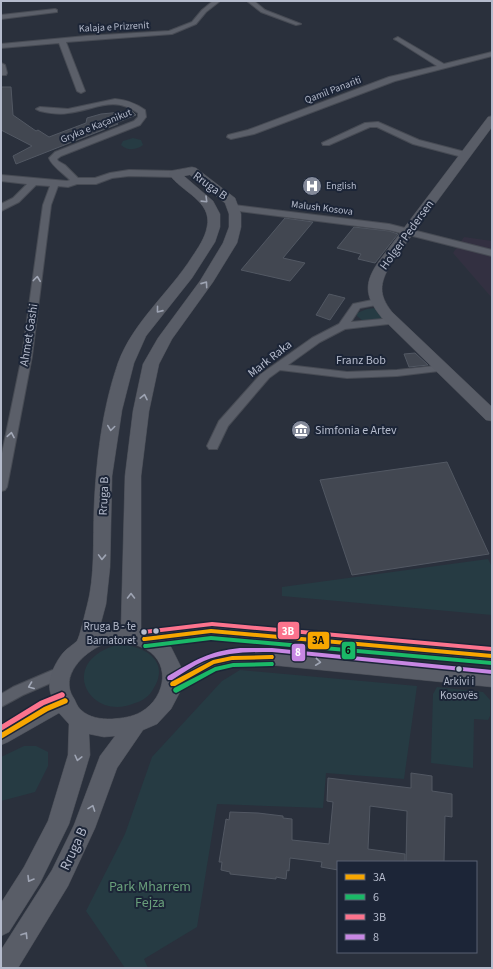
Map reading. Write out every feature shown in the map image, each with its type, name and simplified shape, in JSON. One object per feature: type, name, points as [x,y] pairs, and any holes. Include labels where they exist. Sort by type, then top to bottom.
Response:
[{"type":"main road","name":"Holger Pedersen","points":[[377,302],[374,286],[376,276],[492,119]]},
{"type":"main road","name":"Rruga B","points":[[138,637],[133,476],[141,412],[151,364],[166,338],[206,282],[230,243],[235,227],[234,208],[231,201],[192,171],[175,174]]},
{"type":"main road","name":"Rruga B","points":[[85,645],[97,604],[101,567],[104,476],[114,410],[126,363],[139,335],[185,278],[208,242],[214,226],[214,214],[209,204],[175,174]]},
{"type":"main road","points":[[377,302],[393,321],[492,416]]},
{"type":"main road","points":[[138,637],[158,646],[167,657],[173,670],[173,684],[168,698],[161,708],[147,719],[135,725],[118,729],[89,725],[79,720],[68,710],[65,702],[62,700],[60,688],[62,672],[73,655],[85,645],[99,638],[110,635],[138,637],[211,631],[492,656]]},
{"type":"main road","points":[[173,684],[213,662],[232,658],[251,657],[492,679]]},
{"type":"main road","points":[[1,736],[46,709],[65,702]]},
{"type":"main road","name":"Rruga B","points":[[1,924],[32,875],[58,824],[79,755],[79,720]]},
{"type":"main road","name":"Rruga B","points":[[4,968],[60,878],[84,828],[108,763],[135,725]]},
{"type":"street","name":"Kalaja e Prizrenit","points":[[1,46],[62,40],[170,33],[186,28],[194,23],[204,10],[218,1]]},
{"type":"street","points":[[250,1],[263,11],[298,24]]},
{"type":"street","points":[[1,17],[55,11]]},
{"type":"street","points":[[398,39],[443,66]]},
{"type":"street","points":[[62,40],[81,92]]},
{"type":"street","name":"Qamil Panariti","points":[[231,137],[252,132],[374,86],[443,66],[492,54]]},
{"type":"street","points":[[1,65],[2,73]]},
{"type":"street","name":"Gryka e Kaçanikut","points":[[40,109],[68,111],[116,100],[126,102],[142,112],[142,117],[137,123],[58,154],[53,158],[54,162],[62,167],[76,181]]},
{"type":"street","points":[[326,143],[368,125],[378,124],[416,142],[466,155]]},
{"type":"street","points":[[1,178],[68,184],[76,181],[96,181],[110,176],[129,173],[175,174]]},
{"type":"street","points":[[1,208],[16,200],[34,182]]},
{"type":"street","name":"Ahmet Gashi","points":[[1,487],[27,356],[47,205],[55,183]]},
{"type":"street","name":"Malush Kosova","points":[[234,208],[389,227],[492,253]]},
{"type":"street","name":"Mark Raka","points":[[343,326],[357,306],[377,302]]},
{"type":"street","name":"Mark Raka","points":[[213,446],[222,424],[265,376],[316,340],[343,326],[393,321]]},
{"type":"street","name":"Franz Bob","points":[[279,367],[347,375],[397,373],[443,368]]},
{"type":"street","points":[[1,701],[18,691],[62,672]]},
{"type":"shaded area","points":[[464,237],[492,241],[492,298],[453,253]]},
{"type":"green space","points":[[133,138],[141,140],[143,145],[132,149],[121,145],[123,141]]},
{"type":"green space","points":[[376,308],[385,318],[363,321],[357,316],[357,313],[367,309]]},
{"type":"green space","points":[[488,559],[492,567],[492,615],[282,596],[282,587]]},
{"type":"green space","points":[[117,645],[137,648],[145,651],[157,663],[159,671],[158,681],[147,697],[138,702],[119,707],[105,705],[93,698],[86,688],[84,676],[88,664],[98,653]]},
{"type":"green space","name":"Park Mharrem Fejza","points":[[240,670],[417,686],[404,779],[326,773],[323,808],[217,804],[197,927],[144,959],[148,968],[125,968],[86,911],[125,834],[152,757],[222,681]]},
{"type":"green space","points":[[437,687],[483,692],[490,700],[490,716],[488,720],[474,719],[473,768],[431,763],[433,694]]},
{"type":"green space","points":[[24,746],[36,746],[48,752],[48,766],[35,792],[1,801],[1,757]]},
{"type":"building","points":[[1,87],[11,87],[13,115],[36,131],[38,130],[49,137],[86,123],[87,118],[101,114],[132,111],[136,115],[116,123],[118,124],[16,164],[13,156],[32,146],[1,130]]},
{"type":"building","points":[[285,218],[313,222],[283,258],[305,263],[290,281],[241,270]]},
{"type":"building","points":[[354,227],[389,231],[398,234],[375,263],[358,259],[361,254],[337,248]]},
{"type":"building","points":[[329,294],[345,298],[330,320],[316,315]]},
{"type":"building","points":[[415,353],[428,365],[409,367],[404,354]]},
{"type":"building","points":[[447,462],[489,554],[352,575],[320,480]]},
{"type":"building","points":[[411,773],[432,776],[432,791],[452,794],[452,817],[445,816],[444,861],[406,861],[407,811],[370,806],[368,849],[405,854],[405,861],[337,861],[337,870],[321,867],[322,862],[290,858],[289,871],[287,870],[286,879],[230,874],[230,872],[221,870],[222,862],[219,862],[226,819],[229,820],[230,812],[283,816],[283,818],[292,819],[292,840],[329,844],[333,802],[327,801],[328,778],[411,788]]},
{"type":"transit line","name":"3B","points":[[144,632],[212,624],[492,649]]},
{"type":"transit line","name":"3A","points":[[145,639],[211,631],[492,656]]},
{"type":"transit line","name":"6","points":[[146,646],[211,638],[491,663]]},
{"type":"transit line","name":"8","points":[[170,678],[193,664],[216,654],[248,650],[272,650],[492,672]]},
{"type":"transit line","name":"3A","points":[[173,684],[213,662],[232,658],[271,657]]},
{"type":"transit line","name":"6","points":[[176,690],[215,669],[233,665],[271,664]]},
{"type":"transit line","name":"3B","points":[[1,728],[42,703],[62,695]]},
{"type":"transit line","name":"3A","points":[[1,736],[46,709],[65,701]]},
{"type":"place","name":"English","points":[[312,186]]},
{"type":"place","name":"Simfonia e Artev","points":[[301,430]]},
{"type":"place","name":"Rruga B - te Barnatoret","points":[[144,632]]},
{"type":"place","name":"Arkivi i Kosovës","points":[[459,669]]}]
